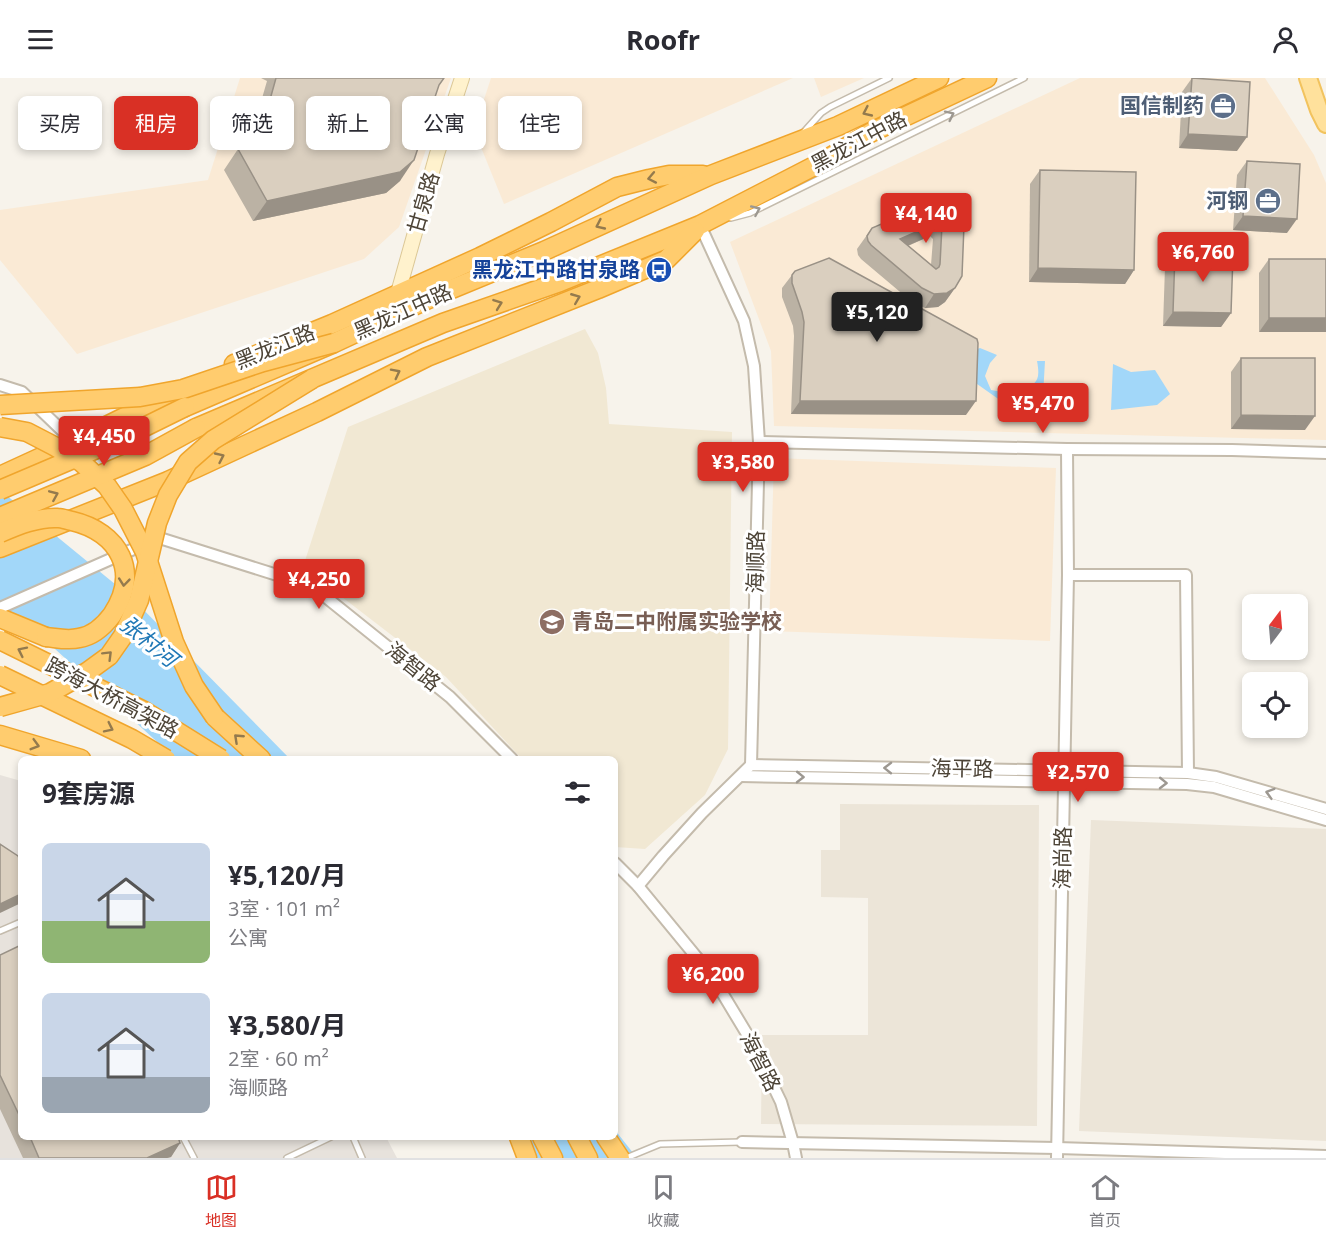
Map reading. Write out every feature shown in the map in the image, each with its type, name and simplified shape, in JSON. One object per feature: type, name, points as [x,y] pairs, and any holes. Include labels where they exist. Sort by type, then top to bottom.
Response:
[{"type":"highway","name":"黑龙江中路","points":[[0,490],[120,439],[185,407],[334,343],[437,295],[544,251],[711,175],[838,126],[939,78]]},
{"type":"highway","name":"黑龙江中路","points":[[0,517],[145,456],[196,428],[442,323],[560,282],[700,225],[822,162],[870,133],[987,78]]},
{"type":"highway","name":"黑龙江路","points":[[74,441],[221,369],[332,324],[480,257],[617,187],[669,175],[711,175]]},
{"type":"highway","name":"黑龙江中路","points":[[0,548],[168,481],[296,422],[427,357],[666,260],[700,225]]},
{"type":"highway","points":[[0,405],[140,397],[183,389],[263,362],[334,343]]},
{"type":"highway","points":[[0,707],[50,693],[87,672],[109,656],[123,636],[139,600],[157,523],[168,495],[188,462],[213,440],[312,379]]},
{"type":"highway","points":[[0,427],[27,432],[54,446],[81,462],[107,486],[123,509],[145,552],[174,642],[194,686],[215,717],[258,756]]},
{"type":"highway","points":[[0,476],[74,441]]},
{"type":"highway","points":[[0,533],[26,522],[58,518],[84,524],[107,538],[118,550],[125,566],[125,583],[116,608],[101,628],[89,635],[78,639],[46,637],[0,618]]},
{"type":"highway","name":"跨海大桥高架路","points":[[0,640],[144,711],[216,756]]},
{"type":"highway","name":"跨海大桥高架路","points":[[0,675],[132,739],[161,756]]},
{"type":"highway","points":[[0,735],[71,756]]},
{"type":"highway","points":[[520,1140],[527,1158]]},
{"type":"highway","points":[[544,1140],[553,1158]]},
{"type":"highway","points":[[579,1140],[588,1158]]},
{"type":"highway","points":[[608,1140],[620,1158]]},
{"type":"main road","points":[[1308,78],[1326,124]]},
{"type":"street","name":"甘泉路","points":[[398,293],[437,154],[462,78]]},
{"type":"street","name":"海顺路","points":[[700,225],[744,321],[754,366],[759,442],[751,765]]},
{"type":"street","points":[[0,385],[22,392],[74,441],[108,505]]},
{"type":"street","points":[[759,442],[1326,453]]},
{"type":"street","name":"海尚路","points":[[1057,1153],[1068,574],[1067,449]]},
{"type":"street","name":"海智路","points":[[108,505],[145,533],[312,586],[450,697],[509,756]]},
{"type":"street","points":[[0,609],[159,538]]},
{"type":"street","points":[[1068,574],[1186,575],[1188,773]]},
{"type":"street","points":[[638,886],[702,813],[751,765]]},
{"type":"street","name":"海平路","points":[[751,765],[1064,776],[1187,784],[1214,787],[1326,820]]},
{"type":"street","name":"海平路","points":[[741,776],[1064,776],[1188,773],[1216,777],[1326,809]]},
{"type":"street","name":"海智路","points":[[618,866],[638,886],[712,976],[753,1044],[781,1102],[796,1158]]},
{"type":"street","points":[[742,1142],[1057,1153],[1326,1156]]},
{"type":"lane","points":[[795,142],[821,113],[889,78]]},
{"type":"lane","points":[[700,225],[750,213],[1024,78]]},
{"type":"lane","points":[[0,931],[18,923]]},
{"type":"lane","points":[[185,1140],[194,1158]]},
{"type":"lane","points":[[287,1158],[325,1140]]},
{"type":"lane","points":[[354,1140],[362,1158]]},
{"type":"lane","points":[[626,1158],[660,1144],[742,1142]]},
{"type":"shaded area","points":[[240,78],[451,78],[445,96],[402,96],[402,150],[426,150],[399,227],[364,259],[77,354],[0,260],[0,210],[208,180],[217,150],[294,150],[294,96],[234,96]]},
{"type":"shaded area","points":[[491,78],[793,78],[504,204],[482,150],[486,150],[485,96]]},
{"type":"shaded area","points":[[814,78],[864,78],[821,97]]},
{"type":"shaded area","points":[[1080,78],[1265,78],[1314,155],[1326,183],[1326,440],[774,426],[771,351],[730,242]]},
{"type":"shaded area","name":"青岛二中附属实验学校","points":[[585,329],[598,353],[606,388],[609,424],[732,432],[728,749],[705,795],[645,849],[618,847],[618,756],[519,756],[446,677],[303,567],[348,427]]},
{"type":"shaded area","points":[[774,458],[1056,468],[1050,641],[769,631]]},
{"type":"shaded area","points":[[0,775],[18,780],[18,1140],[388,1140],[397,1158],[0,1158]]},
{"type":"shaded area","points":[[840,804],[1039,805],[1037,1126],[761,1124],[762,1035],[868,1035],[868,898],[821,897],[821,850],[840,850]]},
{"type":"shaded area","points":[[1091,820],[1326,829],[1326,1141],[1079,1131]]},
{"type":"water","points":[[980,348],[997,355],[990,363],[985,376],[991,390],[1019,395],[1038,378],[1037,361],[1045,361],[1043,396],[1030,399],[1024,404],[1004,403],[970,379],[970,352]]},
{"type":"water","points":[[1113,364],[1131,372],[1155,370],[1170,394],[1157,405],[1111,410]]},
{"type":"water","name":"张村河","points":[[0,490],[132,598],[287,756],[173,756],[33,629],[0,611]]},
{"type":"water","points":[[618,1134],[637,1158],[520,1158],[510,1140],[618,1140]]},
{"type":"building","points":[[276,78],[444,78],[435,96],[402,96],[402,150],[417,150],[414,160],[400,172],[267,201],[239,150],[294,150],[294,96],[271,96]]},
{"type":"building","points":[[1192,78],[1250,82],[1247,137],[1188,134]]},
{"type":"building","points":[[1247,161],[1300,164],[1297,219],[1243,216]]},
{"type":"building","points":[[1040,170],[1136,172],[1134,270],[1038,268]]},
{"type":"building","points":[[952,194],[961,195],[965,200],[962,276],[955,288],[947,293],[934,294],[922,288],[871,245],[867,236],[872,228]],"holes":[[[939,222],[942,225],[940,264],[936,269],[900,239]]]},
{"type":"building","points":[[1175,253],[1233,255],[1231,313],[1173,312]]},
{"type":"building","points":[[829,258],[977,339],[976,401],[800,401],[804,322],[792,283],[792,275],[795,271]]},
{"type":"building","points":[[1269,259],[1326,259],[1326,318],[1269,318]]},
{"type":"building","points":[[1241,358],[1315,358],[1315,416],[1241,415]]},
{"type":"building","points":[[0,844],[18,856],[18,895],[0,904]]},
{"type":"building","points":[[18,946],[18,1113],[0,1075],[0,955]]},
{"type":"building","points":[[31,1140],[179,1140],[180,1143],[147,1158],[39,1158]]},
{"type":"place","name":"国信制药","points":[[1223,106]]},
{"type":"place","name":"河钢","points":[[1268,201]]},
{"type":"place","name":"黑龙江中路甘泉路","points":[[659,270]]},
{"type":"place","name":"青岛二中附属实验学校","points":[[552,622]]}]
